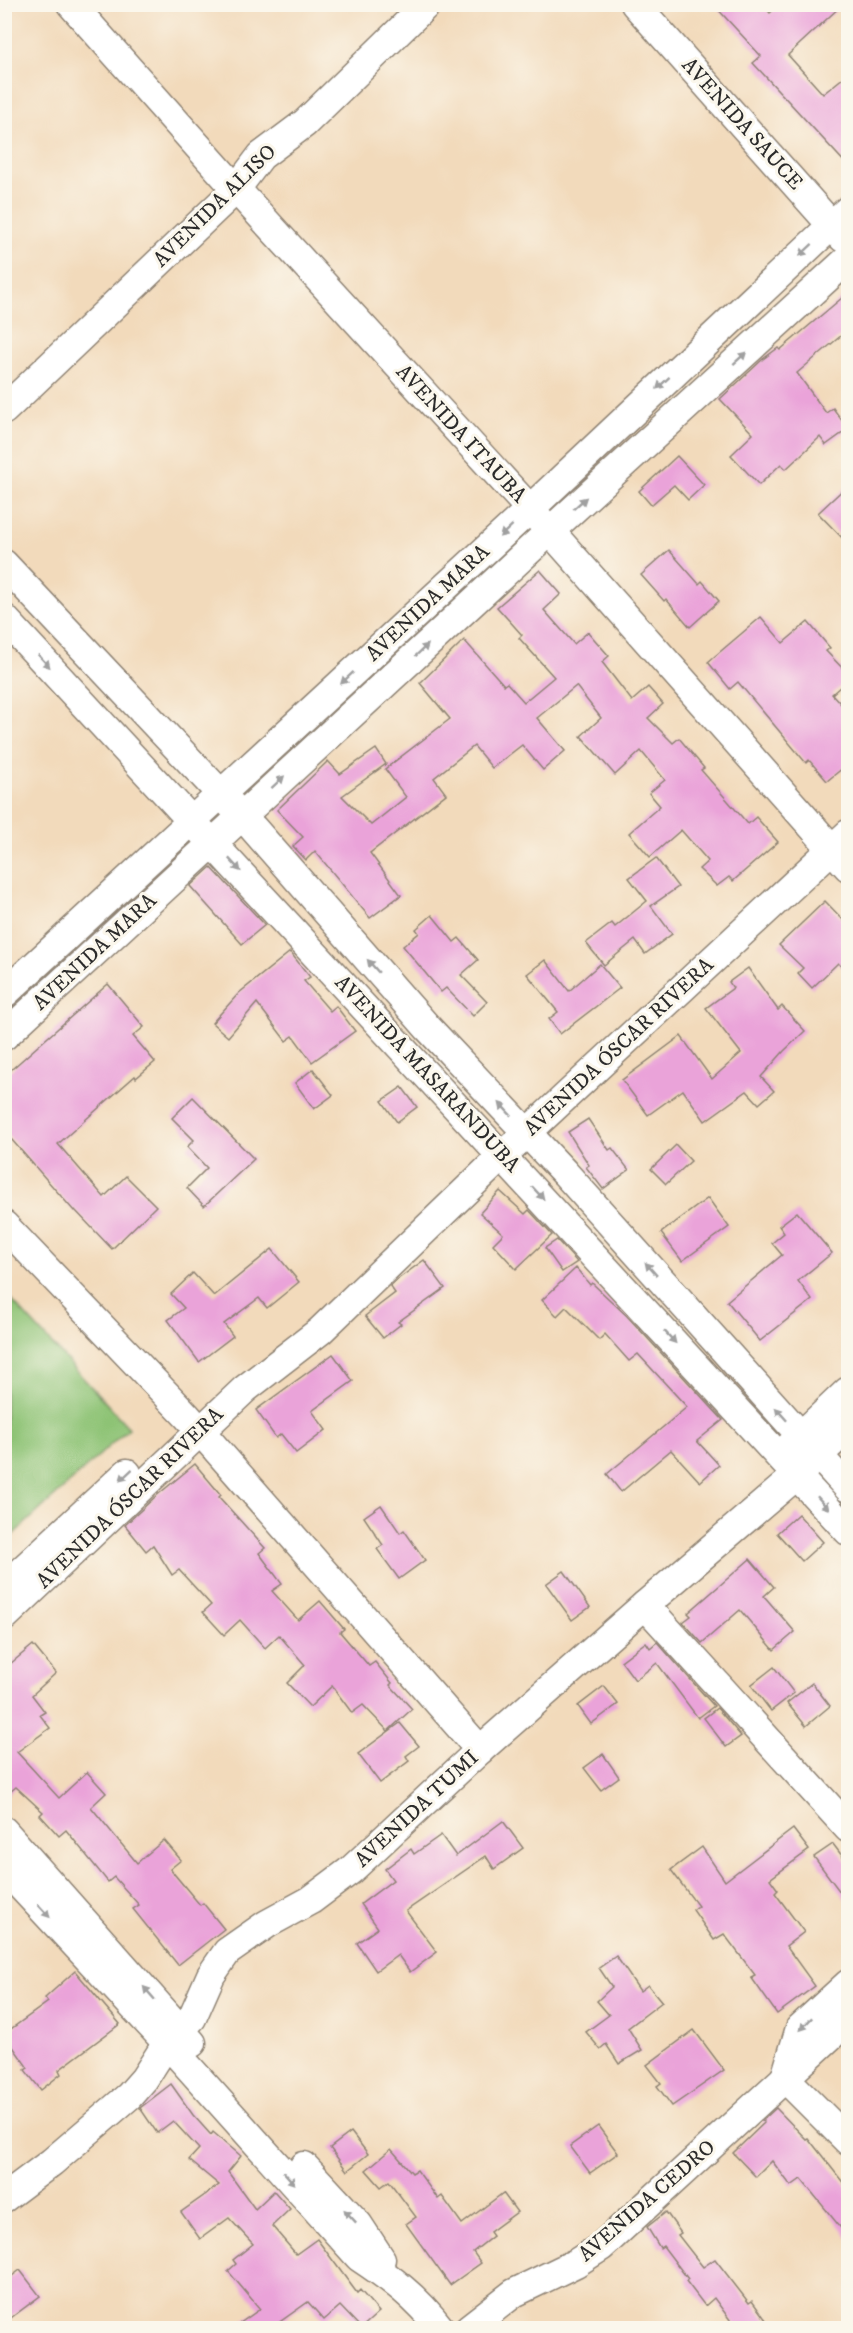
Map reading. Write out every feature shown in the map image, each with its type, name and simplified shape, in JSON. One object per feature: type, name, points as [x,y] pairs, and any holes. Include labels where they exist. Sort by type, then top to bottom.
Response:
[{"type":"street","name":"AVENIDA ITAUBA","points":[[71,4],[236,189],[843,850]]},
{"type":"street","name":"AVENIDA ALISO","points":[[4,410],[236,189],[261,156],[305,123],[427,4]]},
{"type":"street","name":"AVENIDA SAUCE","points":[[634,4],[843,226]]},
{"type":"street","name":"AVENIDA MARA","points":[[4,994],[530,509],[843,226]]},
{"type":"street","name":"AVENIDA MARA","points":[[4,1036],[550,531],[849,259]]},
{"type":"street","points":[[4,564],[242,816],[428,1028],[527,1133],[849,1488]]},
{"type":"street","name":"AVENIDA MASARANDUBA","points":[[4,618],[214,842],[849,1531]]},
{"type":"street","name":"AVENIDA ÓSCAR RIVERA","points":[[4,1617],[221,1394],[256,1380],[320,1331],[503,1155],[843,850]]},
{"type":"street","points":[[4,1225],[194,1423],[480,1750]]},
{"type":"street","name":"AVENIDA TUMI","points":[[4,2198],[52,2162],[129,2096],[144,2079],[174,2036],[192,2018],[211,1975],[227,1952],[267,1924],[311,1900],[351,1870],[480,1750],[645,1605],[810,1446],[849,1391]]},
{"type":"street","name":"AVENIDA ÓSCAR RIVERA","points":[[4,1587],[194,1423]]},
{"type":"street","name":"AVENIDA TUMI","points":[[810,1446],[849,1428]]},
{"type":"street","points":[[645,1605],[849,1828]]},
{"type":"street","points":[[4,1831],[174,2036]]},
{"type":"street","points":[[4,1868],[174,2036],[358,2224],[396,2281],[423,2306],[440,2328]]},
{"type":"street","points":[[849,1984],[800,2028],[785,2078],[849,2140]]},
{"type":"street","name":"AVENIDA CEDRO","points":[[469,2328],[514,2293],[576,2263],[601,2247],[849,2020]]},
{"type":"green space","points":[[5,1293],[129,1428],[5,1542]]},
{"type":"building","points":[[713,4],[762,4],[770,13],[780,4],[843,4],[788,55],[823,94],[849,73],[849,167],[753,63],[761,56]]},
{"type":"building","points":[[849,292],[849,329],[797,373],[826,413],[833,408],[848,429],[826,445],[820,437],[786,469],[781,464],[759,485],[731,455],[753,434],[720,399],[763,359],[778,348],[780,350]]},
{"type":"building","points":[[677,456],[704,485],[688,500],[674,485],[651,505],[639,491]]},
{"type":"building","points":[[849,484],[849,545],[818,513]]},
{"type":"building","points":[[669,550],[699,584],[702,581],[719,601],[690,627],[641,575]]},
{"type":"building","points":[[540,570],[561,594],[544,610],[574,644],[588,632],[609,656],[602,662],[632,701],[648,687],[663,704],[648,718],[673,743],[679,738],[704,768],[701,770],[748,824],[756,817],[778,842],[733,881],[729,877],[717,886],[699,869],[708,861],[681,830],[650,857],[629,833],[660,806],[649,793],[665,780],[641,751],[615,775],[581,736],[601,718],[576,686],[537,718],[565,751],[543,770],[522,745],[492,768],[474,746],[434,778],[446,794],[370,853],[401,895],[370,918],[315,851],[306,860],[293,846],[303,837],[277,810],[328,761],[340,774],[376,749],[386,764],[342,796],[371,825],[406,797],[385,769],[450,719],[420,683],[464,640],[504,685],[507,683],[524,702],[554,677],[519,638],[522,635],[497,607]]},
{"type":"building","points":[[761,617],[783,643],[808,622],[830,648],[826,651],[849,675],[849,679],[832,694],[849,713],[849,763],[827,781],[809,760],[806,763],[738,682],[730,689],[708,662]]},
{"type":"building","points":[[656,858],[678,887],[651,906],[672,934],[645,954],[635,940],[604,965],[586,943],[612,923],[615,927],[647,901],[629,878]]},
{"type":"building","points":[[211,867],[265,925],[242,944],[190,886]]},
{"type":"building","points":[[825,901],[849,926],[849,974],[838,963],[812,988],[798,973],[803,968],[779,945]]},
{"type":"building","points":[[432,915],[454,942],[459,938],[478,960],[461,975],[487,1002],[473,1016],[446,988],[441,992],[403,946],[419,933],[416,929]]},
{"type":"building","points":[[290,952],[310,977],[304,981],[330,1011],[336,1006],[355,1031],[312,1062],[293,1036],[286,1041],[257,1003],[228,1037],[212,1023],[239,993]]},
{"type":"building","points":[[545,960],[569,991],[600,964],[620,988],[560,1034],[549,1019],[558,1012],[527,974]]},
{"type":"building","points":[[748,968],[778,1010],[782,1006],[805,1031],[761,1077],[774,1091],[759,1104],[747,1091],[705,1121],[683,1090],[648,1115],[622,1080],[681,1036],[712,1079],[741,1053],[706,1008],[733,988],[729,982]]},
{"type":"building","points":[[108,984],[144,1027],[133,1036],[155,1062],[136,1078],[135,1076],[58,1144],[104,1197],[126,1176],[156,1206],[112,1249],[74,1211],[4,1131],[4,1076]]},
{"type":"building","points":[[313,1069],[333,1095],[314,1109],[295,1083]]},
{"type":"building","points":[[402,1087],[417,1107],[397,1122],[382,1101]]},
{"type":"building","points":[[193,1097],[254,1159],[204,1206],[187,1188],[207,1168],[187,1147],[194,1140],[172,1118]]},
{"type":"building","points":[[588,1119],[609,1150],[612,1148],[629,1170],[603,1189],[586,1167],[589,1165],[568,1132]]},
{"type":"building","points":[[676,1145],[691,1161],[666,1184],[651,1169]]},
{"type":"building","points":[[500,1191],[525,1214],[529,1210],[552,1235],[516,1269],[493,1244],[503,1234],[480,1213]]},
{"type":"building","points":[[708,1198],[729,1227],[682,1261],[661,1233]]},
{"type":"building","points":[[797,1212],[832,1253],[798,1281],[812,1300],[760,1341],[727,1301],[782,1255],[772,1243],[784,1233],[779,1226]]},
{"type":"building","points":[[557,1240],[577,1262],[562,1272],[545,1248]]},
{"type":"building","points":[[272,1249],[299,1282],[267,1308],[259,1298],[224,1324],[233,1336],[199,1362],[168,1320],[184,1308],[171,1294],[193,1273],[214,1296]]},
{"type":"building","points":[[424,1260],[445,1288],[398,1322],[401,1324],[383,1338],[365,1316],[395,1293],[390,1286]]},
{"type":"building","points":[[576,1268],[590,1285],[592,1283],[627,1316],[723,1420],[697,1441],[719,1465],[700,1482],[671,1450],[621,1492],[607,1474],[687,1407],[638,1354],[629,1361],[605,1334],[599,1340],[566,1307],[557,1316],[542,1300]]},
{"type":"building","points":[[333,1354],[353,1381],[312,1411],[326,1430],[296,1453],[281,1434],[276,1438],[256,1410]]},
{"type":"building","points":[[195,1464],[221,1495],[219,1497],[265,1548],[259,1553],[282,1584],[272,1591],[298,1620],[320,1601],[344,1629],[340,1632],[369,1666],[375,1662],[392,1683],[390,1685],[412,1709],[388,1731],[363,1705],[352,1713],[332,1686],[310,1707],[287,1683],[305,1665],[279,1635],[265,1648],[240,1620],[224,1635],[203,1612],[211,1605],[179,1570],[172,1575],[153,1545],[146,1551],[125,1525]]},
{"type":"building","points":[[381,1505],[400,1533],[404,1530],[425,1560],[399,1579],[377,1549],[383,1545],[364,1517]]},
{"type":"building","points":[[798,1514],[823,1542],[802,1561],[777,1533]]},
{"type":"building","points":[[750,1559],[774,1587],[764,1596],[795,1632],[774,1650],[740,1610],[702,1643],[683,1622],[691,1616],[688,1613]]},
{"type":"building","points":[[564,1571],[590,1607],[572,1620],[546,1584]]},
{"type":"building","points":[[646,1642],[650,1648],[657,1642],[714,1706],[698,1718],[657,1663],[635,1680],[621,1661]]},
{"type":"building","points":[[33,1645],[56,1673],[32,1695],[45,1712],[40,1715],[50,1728],[17,1752],[59,1798],[87,1772],[106,1793],[91,1807],[137,1863],[164,1840],[181,1860],[170,1869],[224,1929],[178,1965],[133,1909],[139,1905],[114,1877],[108,1882],[66,1830],[59,1836],[40,1815],[43,1812],[16,1787],[4,1797],[4,1669]]},
{"type":"building","points":[[774,1667],[794,1693],[771,1711],[751,1685]]},
{"type":"building","points":[[812,1683],[830,1706],[806,1726],[787,1703]]},
{"type":"building","points":[[604,1686],[618,1704],[591,1724],[578,1706]]},
{"type":"building","points":[[717,1708],[741,1736],[726,1747],[704,1718]]},
{"type":"building","points":[[400,1723],[419,1746],[406,1756],[409,1761],[380,1783],[358,1754]]},
{"type":"building","points":[[603,1754],[619,1777],[601,1790],[584,1768]]},
{"type":"building","points":[[503,1821],[523,1848],[494,1869],[486,1856],[406,1911],[437,1952],[410,1972],[398,1955],[376,1971],[357,1943],[378,1928],[361,1904],[393,1880],[385,1869],[411,1849],[414,1854],[441,1835],[456,1856]]},
{"type":"building","points":[[793,1829],[809,1850],[770,1879],[778,1890],[775,1893],[804,1932],[786,1946],[815,1986],[777,2014],[751,1977],[755,1975],[724,1934],[714,1940],[693,1910],[698,1906],[671,1870],[702,1847],[725,1881]]},
{"type":"building","points":[[833,1844],[849,1865],[849,1904],[814,1857]]},
{"type":"building","points":[[616,1956],[640,1991],[648,1985],[662,2002],[628,2028],[642,2050],[619,2064],[606,2044],[600,2049],[586,2032],[609,2015],[597,2001],[612,1987],[599,1968]]},
{"type":"building","points":[[75,1971],[120,2024],[59,2070],[61,2074],[41,2090],[25,2070],[28,2068],[4,2034],[48,2002],[45,1998]]},
{"type":"building","points":[[694,2030],[724,2070],[672,2106],[657,2086],[661,2083],[647,2065]]},
{"type":"building","points":[[171,2084],[193,2115],[211,2135],[213,2132],[241,2156],[228,2172],[255,2209],[274,2191],[290,2209],[272,2226],[296,2254],[317,2239],[357,2293],[360,2290],[379,2312],[361,2328],[340,2306],[324,2320],[308,2302],[271,2328],[233,2328],[260,2309],[228,2271],[236,2264],[233,2260],[253,2244],[229,2218],[200,2239],[181,2212],[219,2185],[189,2160],[199,2149],[173,2121],[157,2133],[140,2108]]},
{"type":"building","points":[[776,2108],[806,2139],[808,2138],[849,2190],[849,2238],[801,2179],[791,2186],[772,2161],[756,2177],[733,2153]]},
{"type":"building","points":[[598,2126],[618,2153],[590,2173],[570,2146]]},
{"type":"building","points":[[351,2132],[368,2154],[347,2171],[330,2148]]},
{"type":"building","points":[[391,2149],[412,2173],[417,2170],[438,2199],[442,2196],[462,2224],[503,2193],[517,2212],[490,2232],[493,2236],[473,2252],[481,2263],[450,2285],[406,2224],[416,2217],[389,2181],[381,2187],[366,2170]]},
{"type":"building","points":[[666,2212],[681,2233],[678,2235],[703,2267],[715,2259],[749,2303],[752,2301],[772,2328],[736,2328],[714,2298],[705,2306],[686,2281],[688,2279],[663,2246],[660,2248],[647,2227]]},
{"type":"building","points":[[20,2270],[40,2296],[4,2323],[4,2282]]}]
